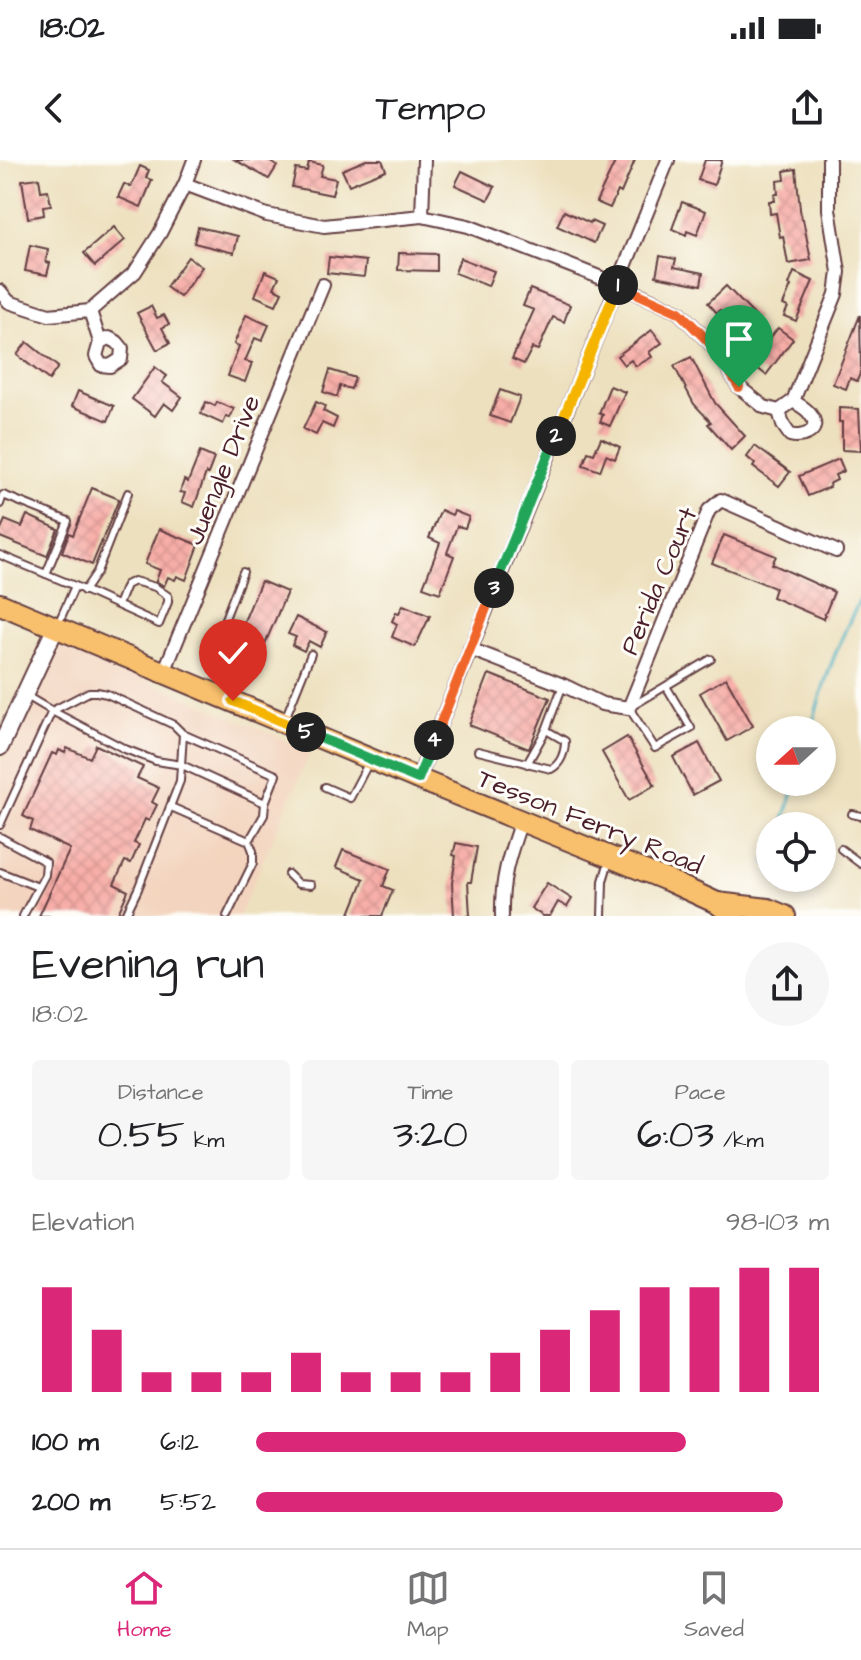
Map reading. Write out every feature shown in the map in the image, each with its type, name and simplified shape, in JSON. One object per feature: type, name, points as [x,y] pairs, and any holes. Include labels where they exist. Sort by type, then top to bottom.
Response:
[{"type":"main road","name":"Tesson Ferry Road","points":[[0,604],[669,881],[717,903],[734,916]]},
{"type":"main road","name":"Tesson Ferry Road","points":[[717,903],[768,909],[785,916]]},
{"type":"street","points":[[0,291],[9,302],[49,315],[90,311],[135,272],[160,233],[194,160]]},
{"type":"street","points":[[422,216],[424,160]]},
{"type":"street","points":[[418,779],[668,160]]},
{"type":"street","points":[[779,411],[793,401],[836,294],[839,272],[829,209],[829,160]]},
{"type":"street","points":[[185,184],[267,215],[324,226],[422,216],[468,226],[617,284],[679,312],[718,351],[739,387],[764,407],[779,411]]},
{"type":"street","name":"Juengle Drive","points":[[164,672],[323,285]]},
{"type":"street","points":[[90,311],[100,342]]},
{"type":"street","points":[[779,411],[790,435],[799,438],[808,434],[814,419],[808,410],[793,401]]},
{"type":"street","name":"Perida Court","points":[[629,708],[709,510],[721,500],[836,551]]},
{"type":"street","points":[[0,747],[56,627]]},
{"type":"street","points":[[470,649],[563,685],[602,704],[629,708]]},
{"type":"street","points":[[502,916],[501,891],[521,821]]},
{"type":"lane","points":[[84,591],[97,572],[128,493]]},
{"type":"lane","points":[[0,504],[3,495],[68,521],[46,574]]},
{"type":"lane","points":[[0,555],[159,624],[168,596],[155,587],[134,581],[126,585],[118,605]]},
{"type":"lane","points":[[233,701],[247,661],[214,647],[243,572]]},
{"type":"lane","points":[[56,627],[75,586]]},
{"type":"lane","points":[[284,722],[311,654]]},
{"type":"lane","points":[[666,686],[691,728],[655,748],[629,708],[711,659]]},
{"type":"lane","points":[[527,764],[546,730],[563,685]]},
{"type":"lane","points":[[0,825],[52,711],[89,692],[97,692],[174,725],[183,734],[276,775],[265,803],[264,815],[249,841]]},
{"type":"lane","points":[[25,695],[125,749],[156,761],[182,765],[265,803]]},
{"type":"lane","points":[[478,751],[551,769],[558,766],[565,741],[546,730]]},
{"type":"lane","points":[[125,916],[180,781],[183,734]]},
{"type":"lane","points":[[325,787],[350,798],[371,759]]},
{"type":"lane","points":[[171,807],[249,841],[253,863],[227,916]]},
{"type":"lane","points":[[852,814],[861,816]]},
{"type":"lane","points":[[0,837],[46,862],[45,875],[23,916]]},
{"type":"lane","points":[[841,849],[861,864]]},
{"type":"lane","points":[[602,916],[603,881],[610,858]]},
{"type":"lane","points":[[0,872],[38,887]]},
{"type":"lane","points":[[288,874],[298,884],[311,885]]},
{"type":"shaded area","points":[[63,646],[311,751],[239,916],[0,916],[0,766],[54,652]]},
{"type":"building","points":[[235,160],[267,160],[277,166],[269,179]]},
{"type":"building","points":[[366,160],[382,160],[386,170],[349,185],[342,170]]},
{"type":"building","points":[[616,160],[635,160],[621,193],[618,191],[610,208],[596,202]]},
{"type":"building","points":[[705,160],[722,160],[714,185],[698,180]]},
{"type":"building","points":[[309,162],[323,165],[320,176],[336,179],[332,195],[292,187],[296,169],[307,171]]},
{"type":"building","points":[[140,166],[149,170],[146,178],[152,180],[141,207],[118,197],[124,184],[131,187]]},
{"type":"building","points":[[796,169],[801,219],[811,260],[788,264],[783,236],[780,237],[776,213],[770,214],[769,201],[775,201],[777,181],[785,180],[784,171]]},
{"type":"building","points":[[462,171],[495,187],[488,200],[455,185]]},
{"type":"building","points":[[39,178],[41,191],[48,190],[51,205],[43,206],[44,215],[28,218],[22,180]]},
{"type":"building","points":[[682,202],[706,211],[697,235],[687,231],[686,235],[672,229]]},
{"type":"building","points":[[564,211],[602,226],[594,243],[557,226]]},
{"type":"building","points":[[114,227],[125,240],[95,266],[84,253]]},
{"type":"building","points":[[198,227],[238,236],[234,253],[194,243]]},
{"type":"building","points":[[30,245],[48,249],[46,262],[50,263],[47,275],[25,271]]},
{"type":"building","points":[[399,253],[437,254],[437,271],[398,270]]},
{"type":"building","points":[[660,256],[676,259],[674,267],[703,273],[701,285],[656,276]]},
{"type":"building","points":[[188,257],[202,267],[180,297],[166,287]]},
{"type":"building","points":[[329,257],[366,261],[364,277],[327,273]]},
{"type":"building","points":[[460,258],[494,271],[488,286],[455,273]]},
{"type":"building","points":[[265,271],[279,277],[274,288],[282,292],[276,305],[255,296]]},
{"type":"building","points":[[794,272],[813,281],[796,321],[784,316],[788,307],[783,305]]},
{"type":"building","points":[[726,286],[756,317],[740,331],[720,310],[717,313],[708,303]]},
{"type":"building","points":[[530,289],[570,305],[564,322],[553,317],[538,350],[532,348],[524,364],[512,359],[534,310],[523,306]]},
{"type":"building","points":[[151,306],[157,318],[164,315],[169,324],[162,328],[170,343],[157,350],[137,313]]},
{"type":"building","points":[[246,315],[269,325],[262,341],[255,338],[245,361],[252,363],[245,382],[228,376],[239,346],[234,344]]},
{"type":"building","points":[[860,315],[861,371],[857,381],[850,378],[846,389],[833,384]]},
{"type":"building","points":[[778,328],[793,339],[766,375],[751,363]]},
{"type":"building","points":[[652,330],[662,343],[649,352],[652,357],[636,366],[631,360],[624,365],[617,356]]},
{"type":"building","points":[[27,342],[58,367],[49,380],[17,355]]},
{"type":"building","points":[[691,357],[715,403],[745,436],[731,450],[694,404],[674,366]]},
{"type":"building","points":[[155,367],[167,376],[162,382],[182,397],[173,410],[164,403],[155,416],[132,399]]},
{"type":"building","points":[[330,370],[355,378],[351,389],[340,386],[337,397],[323,392]]},
{"type":"building","points":[[610,386],[625,392],[610,426],[600,422],[603,415],[599,413]]},
{"type":"building","points":[[500,390],[520,397],[510,423],[490,416]]},
{"type":"building","points":[[78,391],[114,406],[108,421],[72,406]]},
{"type":"building","points":[[206,402],[215,406],[217,402],[234,409],[223,424],[201,414]]},
{"type":"building","points":[[316,402],[325,406],[323,411],[337,418],[333,428],[322,423],[316,435],[303,429]]},
{"type":"building","points":[[839,408],[859,409],[861,451],[842,450]]},
{"type":"building","points":[[601,438],[620,447],[615,459],[606,455],[600,471],[583,465],[588,452],[594,454]]},
{"type":"building","points":[[755,446],[790,472],[779,486],[753,467],[755,464],[747,457]]},
{"type":"building","points":[[200,452],[214,458],[194,507],[182,502],[185,493],[180,492],[184,480],[188,482]]},
{"type":"building","points":[[839,459],[844,471],[835,475],[837,480],[829,484],[830,487],[808,496],[799,476]]},
{"type":"building","points":[[92,488],[119,499],[92,565],[62,552],[69,533],[73,535]]},
{"type":"building","points":[[441,510],[469,517],[465,528],[457,526],[447,553],[454,556],[440,593],[423,587],[440,543],[429,538]]},
{"type":"building","points":[[27,515],[58,529],[47,556],[0,537],[5,520],[22,527]]},
{"type":"building","points":[[159,529],[199,545],[186,580],[177,576],[175,580],[168,577],[164,586],[156,581],[160,570],[145,564]]},
{"type":"building","points":[[724,535],[776,556],[772,564],[834,592],[823,619],[772,597],[775,588],[712,563]]},
{"type":"building","points":[[261,581],[287,592],[262,651],[236,640]]},
{"type":"building","points":[[403,605],[430,616],[415,647],[392,637],[397,624],[392,621]]},
{"type":"building","points":[[296,617],[327,632],[320,647],[309,641],[304,651],[292,645],[296,637],[288,634]]},
{"type":"building","points":[[489,674],[550,698],[529,749],[469,725]]},
{"type":"building","points":[[726,678],[753,726],[727,741],[700,693]]},
{"type":"building","points":[[627,737],[655,785],[629,800],[602,752]]},
{"type":"building","points":[[699,743],[719,781],[693,795],[673,757]]},
{"type":"building","points":[[96,745],[143,767],[137,778],[159,788],[152,802],[157,805],[149,821],[145,819],[134,843],[139,845],[131,863],[125,861],[114,884],[128,891],[117,916],[39,916],[70,849],[30,830],[33,821],[23,816],[52,753],[57,755],[59,750],[65,753],[67,748],[90,758]]},
{"type":"building","points":[[456,843],[477,847],[471,882],[468,882],[470,916],[454,916],[452,883]]},
{"type":"building","points":[[343,850],[390,869],[383,886],[393,890],[382,916],[349,916],[364,879],[336,867]]},
{"type":"building","points":[[547,883],[572,899],[567,907],[558,902],[550,916],[543,916],[531,908]]},
{"type":"waterway","points":[[815,716],[832,663],[861,598]]},
{"type":"waterway","points":[[786,812],[792,796]]},
{"type":"route","points":[[233,701],[418,779],[617,284],[679,312],[718,351],[739,387]]}]
